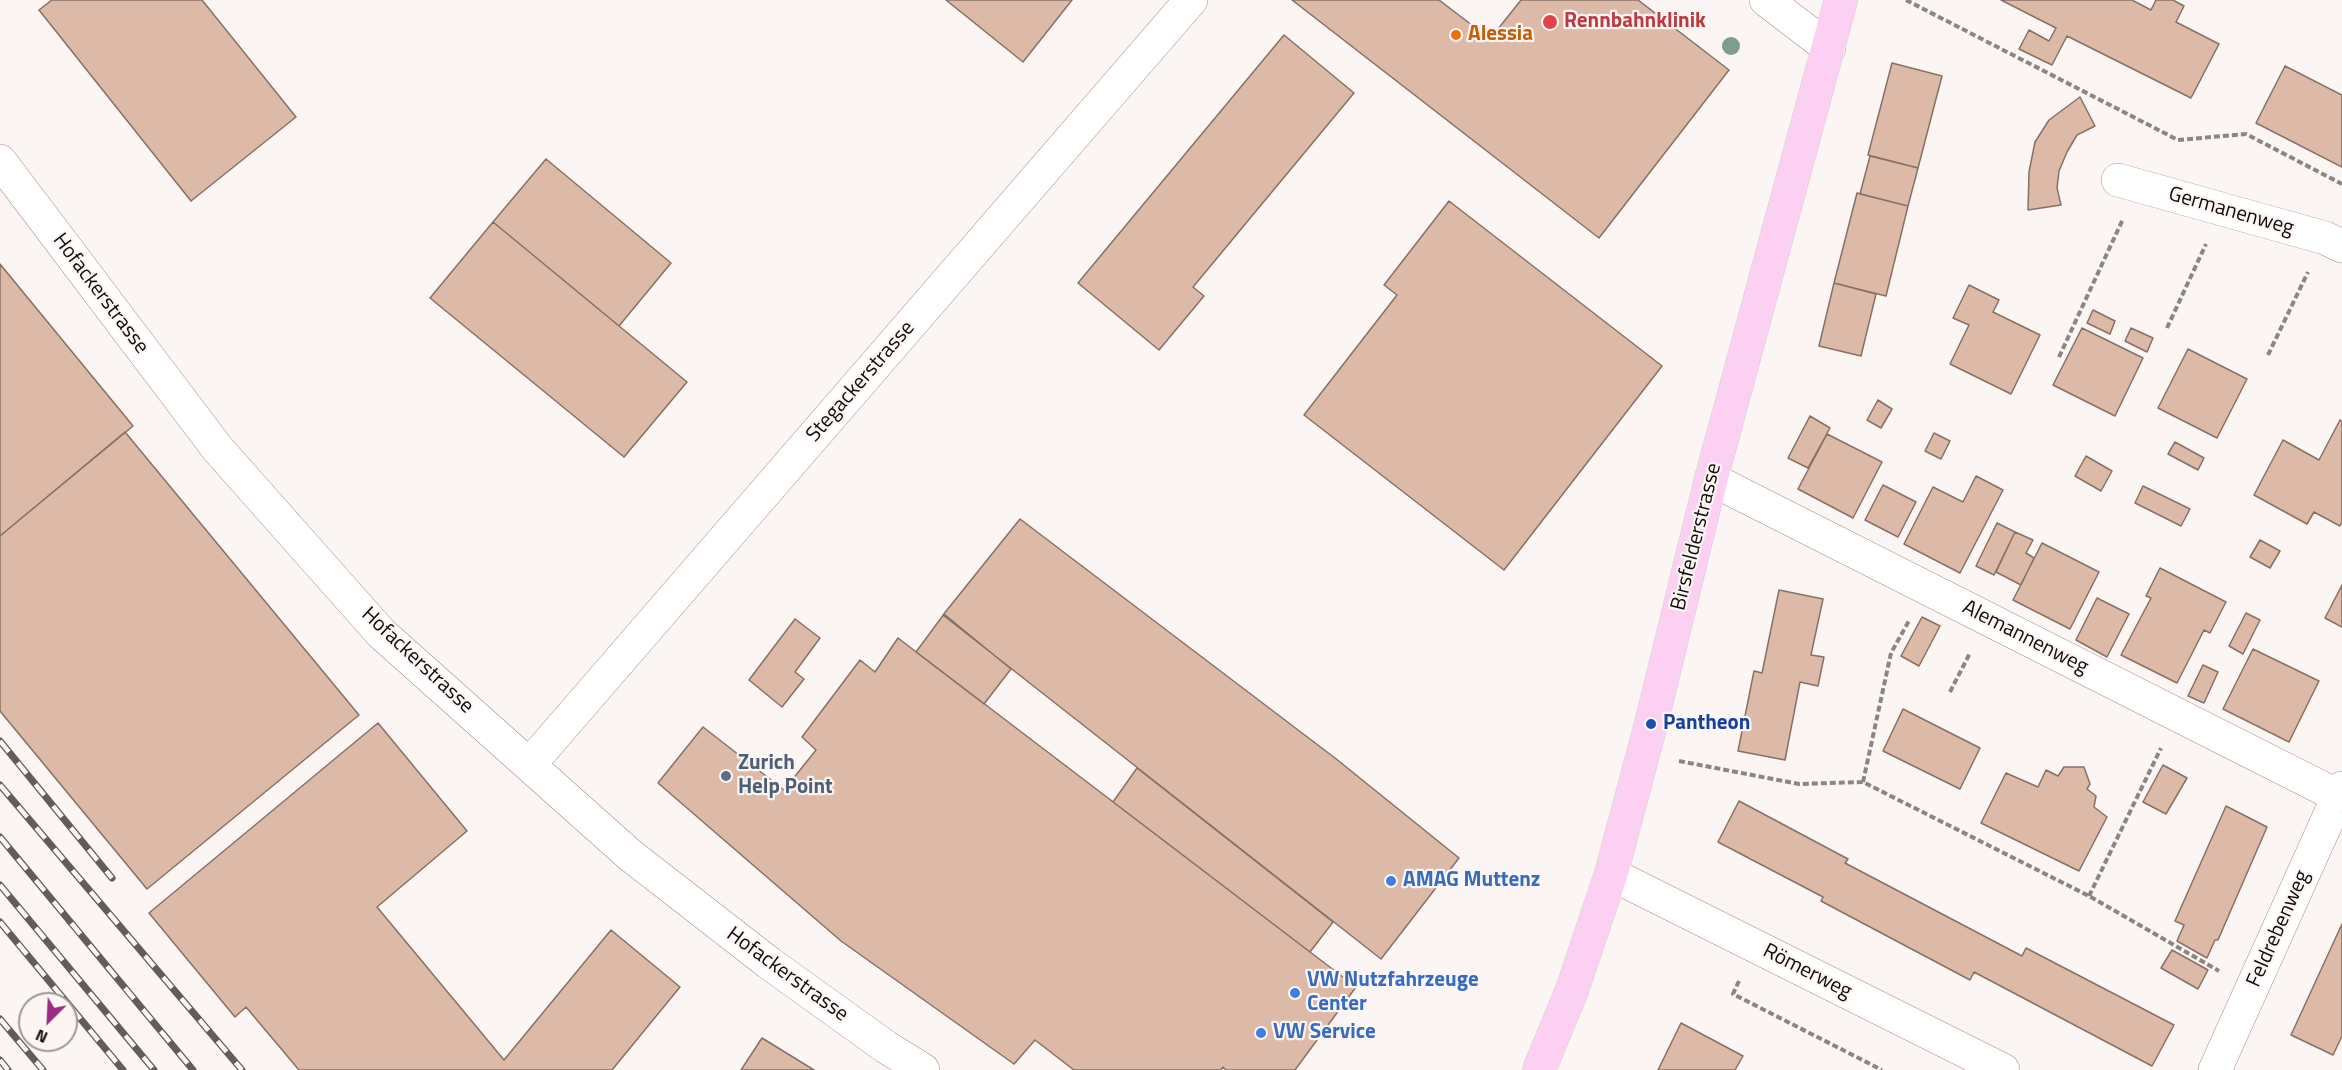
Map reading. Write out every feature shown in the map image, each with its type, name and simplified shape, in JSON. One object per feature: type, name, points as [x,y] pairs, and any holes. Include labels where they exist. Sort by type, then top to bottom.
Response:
[{"type":"main road","name":"Birsfelderstrasse","points":[[1539,1070],[1572,990],[1611,874],[1643,755],[1711,479],[1841,0]]},
{"type":"street","name":"Stegackerstrasse","points":[[530,764],[1191,0]]},
{"type":"street","points":[[1766,0],[1829,48]]},
{"type":"street","name":"Hofackerstrasse","points":[[0,161],[217,448],[381,633],[630,855],[769,963],[886,1047],[923,1070]]},
{"type":"street","name":"Germanenweg","points":[[2128,183],[2333,242]]},
{"type":"street","name":"Alemannenweg","points":[[1711,479],[2177,714],[2340,792]]},
{"type":"street","name":"Feldrebenweg","points":[[2215,1070],[2340,792]]},
{"type":"street","name":"Römerweg","points":[[1611,874],[2003,1070]]},
{"type":"path","points":[[1906,0],[2178,141],[2246,134],[2342,184]]},
{"type":"path","points":[[2059,357],[2128,183]]},
{"type":"path","points":[[2167,328],[2222,210]]},
{"type":"path","points":[[2268,355],[2333,242]]},
{"type":"path","points":[[1863,782],[1891,653],[1927,589]]},
{"type":"path","points":[[1950,692],[1987,619]]},
{"type":"path","points":[[2089,896],[2177,714]]},
{"type":"path","points":[[1643,755],[1799,784],[1863,782],[2089,896],[2251,990]]},
{"type":"path","points":[[1756,946],[1733,994],[1882,1070]]},
{"type":"building","points":[[52,0],[202,0],[296,117],[191,201],[39,10]]},
{"type":"building","points":[[946,0],[1072,0],[1023,62]]},
{"type":"building","points":[[1292,0],[1439,0],[1490,39],[1521,0],[1638,0],[1729,70],[1599,238]]},
{"type":"building","points":[[2001,0],[2132,0],[2151,10],[2156,0],[2173,0],[2184,6],[2176,22],[2219,44],[2191,98],[2067,36],[2052,65],[2019,49],[2029,30],[2049,41],[2056,28]]},
{"type":"building","points":[[1284,35],[1354,93],[1193,287],[1204,296],[1159,350],[1078,283]]},
{"type":"building","points":[[1892,63],[1942,76],[1918,168],[1868,155]]},
{"type":"building","points":[[2285,66],[2342,95],[2342,167],[2256,123]]},
{"type":"building","points":[[2080,97],[2095,126],[2077,135],[2067,152],[2059,171],[2057,188],[2061,205],[2028,210],[2029,172],[2035,142],[2049,120]]},
{"type":"building","points":[[1870,156],[1918,168],[1908,206],[1860,194]]},
{"type":"building","points":[[546,159],[671,263],[619,326],[493,222]]},
{"type":"building","points":[[1857,193],[1908,206],[1886,296],[1834,283]]},
{"type":"building","points":[[1449,201],[1662,366],[1504,570],[1304,415],[1397,295],[1384,285]]},
{"type":"building","points":[[493,222],[687,382],[624,457],[430,298]]},
{"type":"building","points":[[0,264],[133,426],[0,536]]},
{"type":"building","points":[[1834,283],[1876,294],[1861,356],[1819,346]]},
{"type":"building","points":[[1969,285],[1999,300],[1993,312],[2040,335],[2011,394],[1950,364],[1969,325],[1953,318]]},
{"type":"building","points":[[2093,310],[2115,321],[2110,334],[2087,323]]},
{"type":"building","points":[[2082,328],[2143,358],[2115,416],[2053,385]]},
{"type":"building","points":[[2131,328],[2153,338],[2147,352],[2125,341]]},
{"type":"building","points":[[2188,349],[2247,379],[2217,438],[2158,408]]},
{"type":"building","points":[[1878,400],[1892,409],[1881,428],[1867,420]]},
{"type":"building","points":[[1810,416],[1830,428],[1808,468],[1788,458]]},
{"type":"building","points":[[2340,420],[2342,421],[2342,522],[2340,526],[2314,512],[2307,524],[2254,495],[2283,440],[2319,460]]},
{"type":"building","points":[[125,432],[359,715],[147,889],[0,711],[0,536]]},
{"type":"building","points":[[1934,433],[1950,441],[1941,459],[1925,451]]},
{"type":"building","points":[[1827,434],[1882,462],[1853,518],[1798,489]]},
{"type":"building","points":[[2175,442],[2204,458],[2198,470],[2168,454]]},
{"type":"building","points":[[2086,456],[2112,471],[2101,491],[2075,476]]},
{"type":"building","points":[[1976,476],[2003,490],[1960,573],[1904,544],[1933,487],[1963,502]]},
{"type":"building","points":[[1883,485],[1916,502],[1898,537],[1865,520]]},
{"type":"building","points":[[2143,486],[2190,509],[2181,526],[2135,503]]},
{"type":"building","points":[[1020,519],[1335,758],[1459,858],[1381,959],[943,615]]},
{"type":"building","points":[[1997,523],[2015,532],[1994,575],[1976,566]]},
{"type":"building","points":[[2015,532],[2033,540],[2026,553],[2034,558],[2021,585],[1996,572]]},
{"type":"building","points":[[2260,540],[2280,551],[2270,568],[2250,557]]},
{"type":"building","points":[[2042,543],[2099,572],[2070,629],[2013,600]]},
{"type":"building","points":[[2160,568],[2226,602],[2210,633],[2204,630],[2177,683],[2121,655],[2151,598],[2146,596]]},
{"type":"building","points":[[2342,585],[2342,627],[2325,618]]},
{"type":"building","points":[[1779,590],[1823,599],[1811,655],[1824,657],[1818,686],[1800,682],[1785,760],[1738,751],[1754,671],[1762,673]]},
{"type":"building","points":[[2097,598],[2129,614],[2107,657],[2076,640]]},
{"type":"building","points":[[2246,613],[2260,620],[2243,654],[2229,646]]},
{"type":"building","points":[[944,614],[1011,669],[984,704],[916,652]]},
{"type":"building","points":[[1922,617],[1940,626],[1919,666],[1901,656]]},
{"type":"building","points":[[795,619],[820,638],[795,672],[804,679],[782,707],[749,680]]},
{"type":"building","points":[[898,638],[1356,987],[1295,1070],[1226,1070],[1223,1067],[1221,1070],[1074,1070],[1035,1040],[1014,1064],[841,941],[658,783],[703,727],[784,790],[816,750],[802,737],[860,660],[875,672]]},
{"type":"building","points":[[2253,649],[2319,681],[2289,742],[2223,709]]},
{"type":"building","points":[[2203,665],[2218,672],[2204,703],[2188,696]]},
{"type":"building","points":[[1903,709],[1980,748],[1960,789],[1883,751]]},
{"type":"building","points":[[378,723],[467,831],[377,907],[504,1060],[611,930],[680,987],[612,1070],[299,1070],[246,1007],[235,1017],[149,913]]},
{"type":"building","points":[[2163,765],[2187,778],[2166,814],[2143,802]]},
{"type":"building","points":[[2064,767],[2084,767],[2090,784],[2087,789],[2096,796],[2094,807],[2107,817],[2079,871],[1981,823],[2006,773],[2038,787],[2046,770],[2058,776]]},
{"type":"building","points":[[1137,768],[1333,922],[1310,952],[1113,802]]},
{"type":"building","points":[[1739,801],[1848,859],[1845,863],[2022,956],[2026,948],[2174,1025],[2152,1066],[1974,972],[1970,980],[1821,901],[1823,897],[1718,842]]},
{"type":"building","points":[[2226,806],[2267,827],[2218,940],[2215,940],[2207,958],[2177,941],[2184,925],[2175,921]]},
{"type":"building","points":[[2342,924],[2342,1036],[2333,1055],[2291,1035]]},
{"type":"building","points":[[2172,950],[2208,970],[2198,989],[2161,968]]},
{"type":"building","points":[[1681,1023],[1743,1056],[1735,1070],[1658,1070]]},
{"type":"building","points":[[762,1038],[814,1070],[741,1070]]},
{"type":"railway","points":[[0,741],[112,878]]},
{"type":"railway","points":[[0,785],[242,1070]]},
{"type":"railway","points":[[0,837],[193,1070]]},
{"type":"railway","points":[[0,885],[154,1070]]},
{"type":"railway","points":[[0,922],[123,1070]]},
{"type":"railway","points":[[0,1019],[43,1070]]},
{"type":"railway","points":[[0,1060],[8,1070]]},
{"type":"place","name":"Rennbahnklinik","points":[[1550,22]]},
{"type":"place","name":"Alessia","points":[[1456,35]]},
{"type":"place","name":"Pantheon","points":[[1651,724]]},
{"type":"place","name":"Zurich Help Point","points":[[726,776]]},
{"type":"place","name":"AMAG Muttenz","points":[[1391,881]]},
{"type":"place","name":"VW Nutzfahrzeuge Center","points":[[1295,993]]},
{"type":"place","name":"VW Service","points":[[1261,1033]]}]
